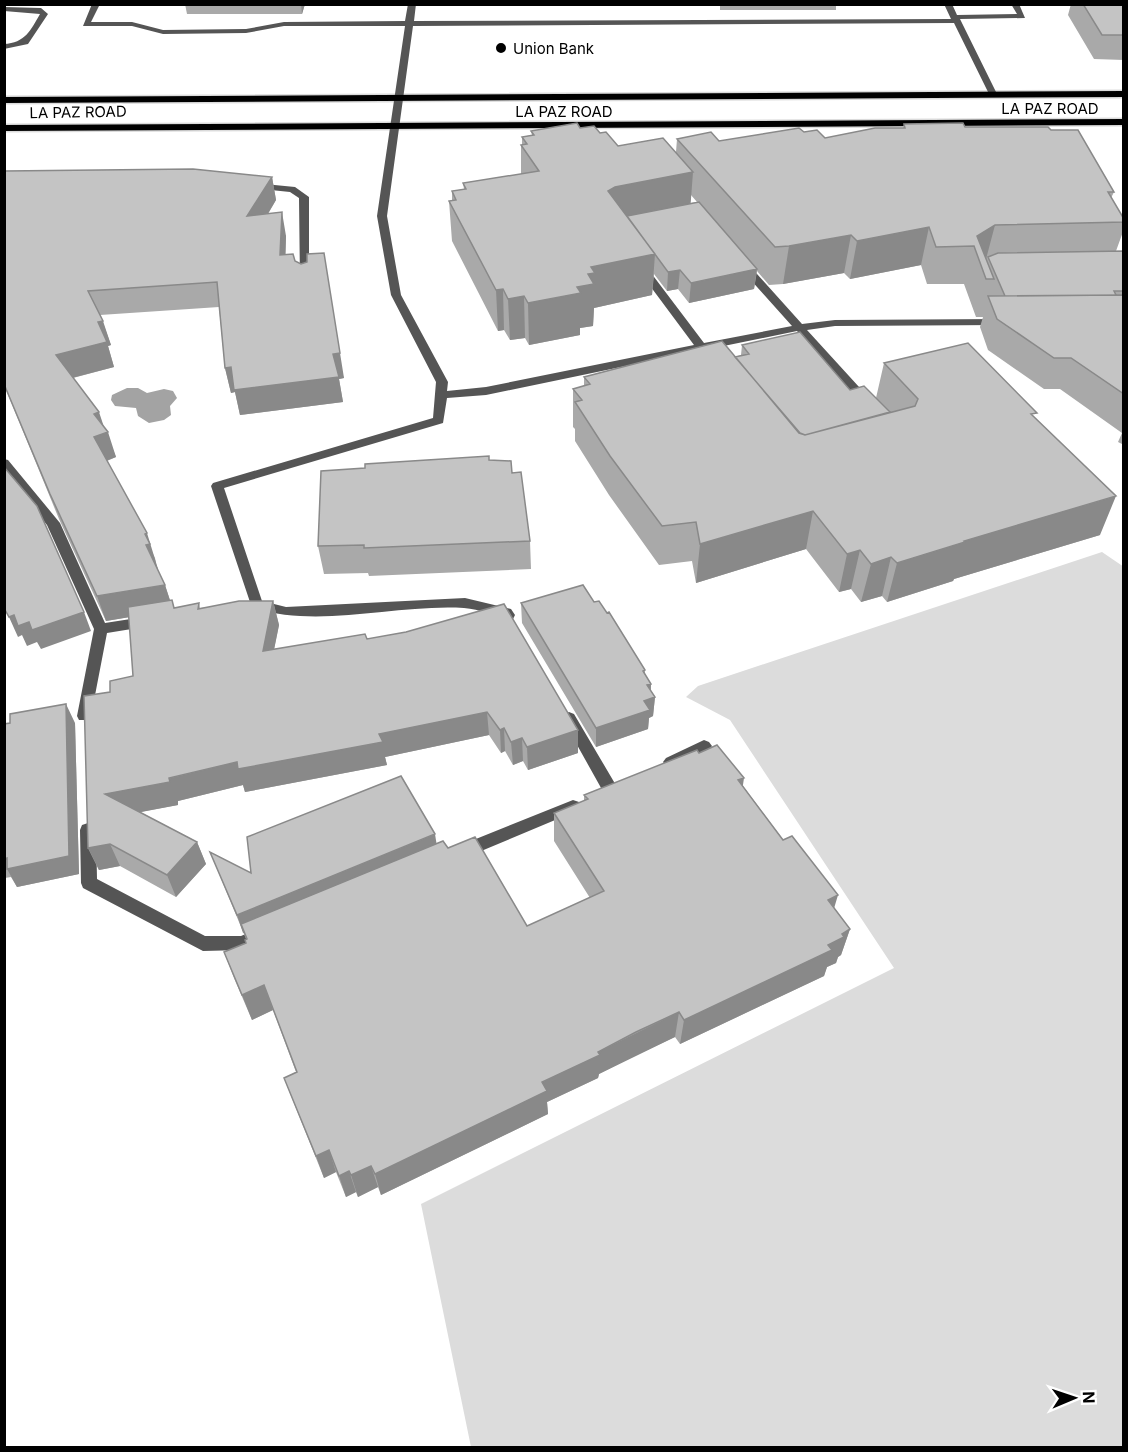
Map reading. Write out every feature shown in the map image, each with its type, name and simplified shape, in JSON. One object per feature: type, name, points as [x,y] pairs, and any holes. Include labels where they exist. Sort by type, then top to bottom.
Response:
[{"type":"main road","name":"LA PAZ ROAD","points":[[4,100],[1124,94]]},
{"type":"main road","name":"LA PAZ ROAD","points":[[4,128],[1124,122]]},
{"type":"street","points":[[96,4],[86,24],[132,24],[163,32],[246,31],[284,24],[956,19],[1022,16],[1015,4]]},
{"type":"street","points":[[412,4],[382,216],[396,296],[442,382],[439,420],[217,486],[250,605],[286,612],[465,603],[507,612],[518,632]]},
{"type":"street","points":[[948,4],[993,94]]},
{"type":"street","points":[[4,9],[32,8],[41,10],[44,14],[24,48],[4,47]]},
{"type":"street","points":[[245,185],[292,189],[304,197],[305,283]]},
{"type":"street","points":[[737,258],[797,328],[877,414]]},
{"type":"street","points":[[634,259],[723,375]]},
{"type":"street","points":[[441,395],[486,392],[797,328],[835,323],[992,317],[1017,322]]},
{"type":"street","points":[[4,463],[53,523],[101,629],[84,713],[85,736]]},
{"type":"street","points":[[101,629],[167,619]]},
{"type":"street","points":[[448,858],[606,793],[559,701]]},
{"type":"street","points":[[652,771],[704,746]]},
{"type":"street","points":[[87,815],[89,883],[203,944],[242,943],[274,929]]},
{"type":"shaded area","points":[[127,388],[138,388],[147,393],[164,389],[173,391],[177,398],[170,406],[171,415],[164,420],[149,423],[138,416],[136,408],[115,406],[111,400],[112,395]]},
{"type":"shaded area","points":[[1102,552],[1124,567],[1123,1447],[471,1447],[421,1204],[894,968],[730,720],[686,697],[698,686]]},
{"type":"building","points":[[1083,4],[1124,4],[1124,35],[1102,35]]},
{"type":"building","points":[[577,123],[580,128],[594,126],[600,133],[606,132],[618,146],[663,138],[693,172],[615,187],[608,191],[655,254],[591,267],[595,273],[588,274],[594,284],[577,287],[581,293],[528,303],[524,296],[508,299],[503,289],[496,290],[449,201],[456,200],[452,191],[466,189],[463,183],[539,171],[521,145],[527,144],[522,137],[534,135],[531,131]]},
{"type":"building","points":[[963,123],[965,127],[1048,127],[1051,130],[1078,130],[1114,192],[1108,192],[1124,222],[995,225],[977,236],[994,279],[986,279],[974,246],[936,247],[929,227],[857,241],[851,235],[775,247],[677,139],[711,132],[719,141],[799,128],[804,132],[817,130],[825,138],[875,128],[905,128],[904,124]]},
{"type":"building","points":[[193,169],[272,177],[247,216],[282,212],[280,255],[293,254],[295,261],[301,264],[307,262],[307,254],[324,253],[340,353],[333,354],[339,377],[234,390],[231,367],[225,368],[217,282],[88,291],[103,321],[98,322],[107,342],[56,355],[99,412],[94,414],[108,432],[94,437],[147,533],[145,534],[150,544],[146,545],[165,585],[97,596],[50,494],[4,384],[4,171]]},
{"type":"building","points":[[699,202],[757,269],[691,283],[680,270],[668,272],[627,216]]},
{"type":"building","points":[[1124,251],[1124,291],[1114,291],[1116,295],[1005,296],[988,257],[998,253]]},
{"type":"building","points":[[1124,295],[1124,394],[1071,358],[1054,358],[997,319],[988,296]]},
{"type":"building","points":[[800,332],[850,390],[864,386],[890,412],[805,435],[800,433],[735,357],[749,354],[742,345]]},
{"type":"building","points":[[722,341],[799,433],[805,435],[915,406],[918,399],[884,363],[968,343],[1037,413],[1031,414],[1116,496],[897,563],[891,557],[871,564],[860,550],[847,554],[813,511],[700,544],[696,522],[662,526],[610,456],[575,402],[582,400],[573,389],[590,384],[584,377]]},
{"type":"building","points":[[489,456],[489,460],[511,461],[512,473],[521,472],[530,541],[364,548],[364,545],[318,546],[321,471],[365,468],[365,464]]},
{"type":"building","points":[[4,467],[37,506],[84,612],[32,630],[29,622],[18,626],[14,615],[9,617],[4,608]]},
{"type":"building","points":[[583,585],[594,602],[599,601],[607,613],[609,612],[645,670],[643,671],[651,684],[647,685],[655,697],[644,701],[650,710],[596,728],[521,603]]},
{"type":"building","points":[[172,600],[174,608],[199,603],[198,609],[239,601],[273,601],[263,651],[365,634],[367,639],[406,632],[504,604],[578,730],[527,747],[522,738],[511,742],[504,728],[500,730],[487,712],[379,734],[383,742],[238,769],[237,762],[169,778],[170,782],[105,794],[197,842],[167,875],[110,844],[88,848],[84,696],[110,692],[110,681],[133,676],[128,607]]},
{"type":"building","points":[[66,704],[69,856],[7,869],[7,858],[4,859],[4,724],[10,723],[10,714]]},
{"type":"building","points":[[717,745],[744,778],[738,780],[783,840],[792,836],[838,895],[828,900],[850,929],[842,934],[844,937],[828,945],[832,950],[684,1020],[679,1012],[636,1032],[598,1052],[600,1055],[542,1082],[547,1091],[375,1174],[371,1166],[351,1175],[349,1171],[339,1176],[329,1150],[316,1156],[284,1078],[297,1072],[264,985],[242,995],[224,952],[246,943],[247,939],[241,924],[443,841],[448,848],[475,837],[527,926],[604,891],[554,813],[588,799],[584,795],[697,750],[699,753]]},
{"type":"building","points":[[401,776],[435,834],[237,915],[210,852],[251,873],[247,837]]},
{"type":"place","name":"Union Bank","points":[[501,48]]}]
